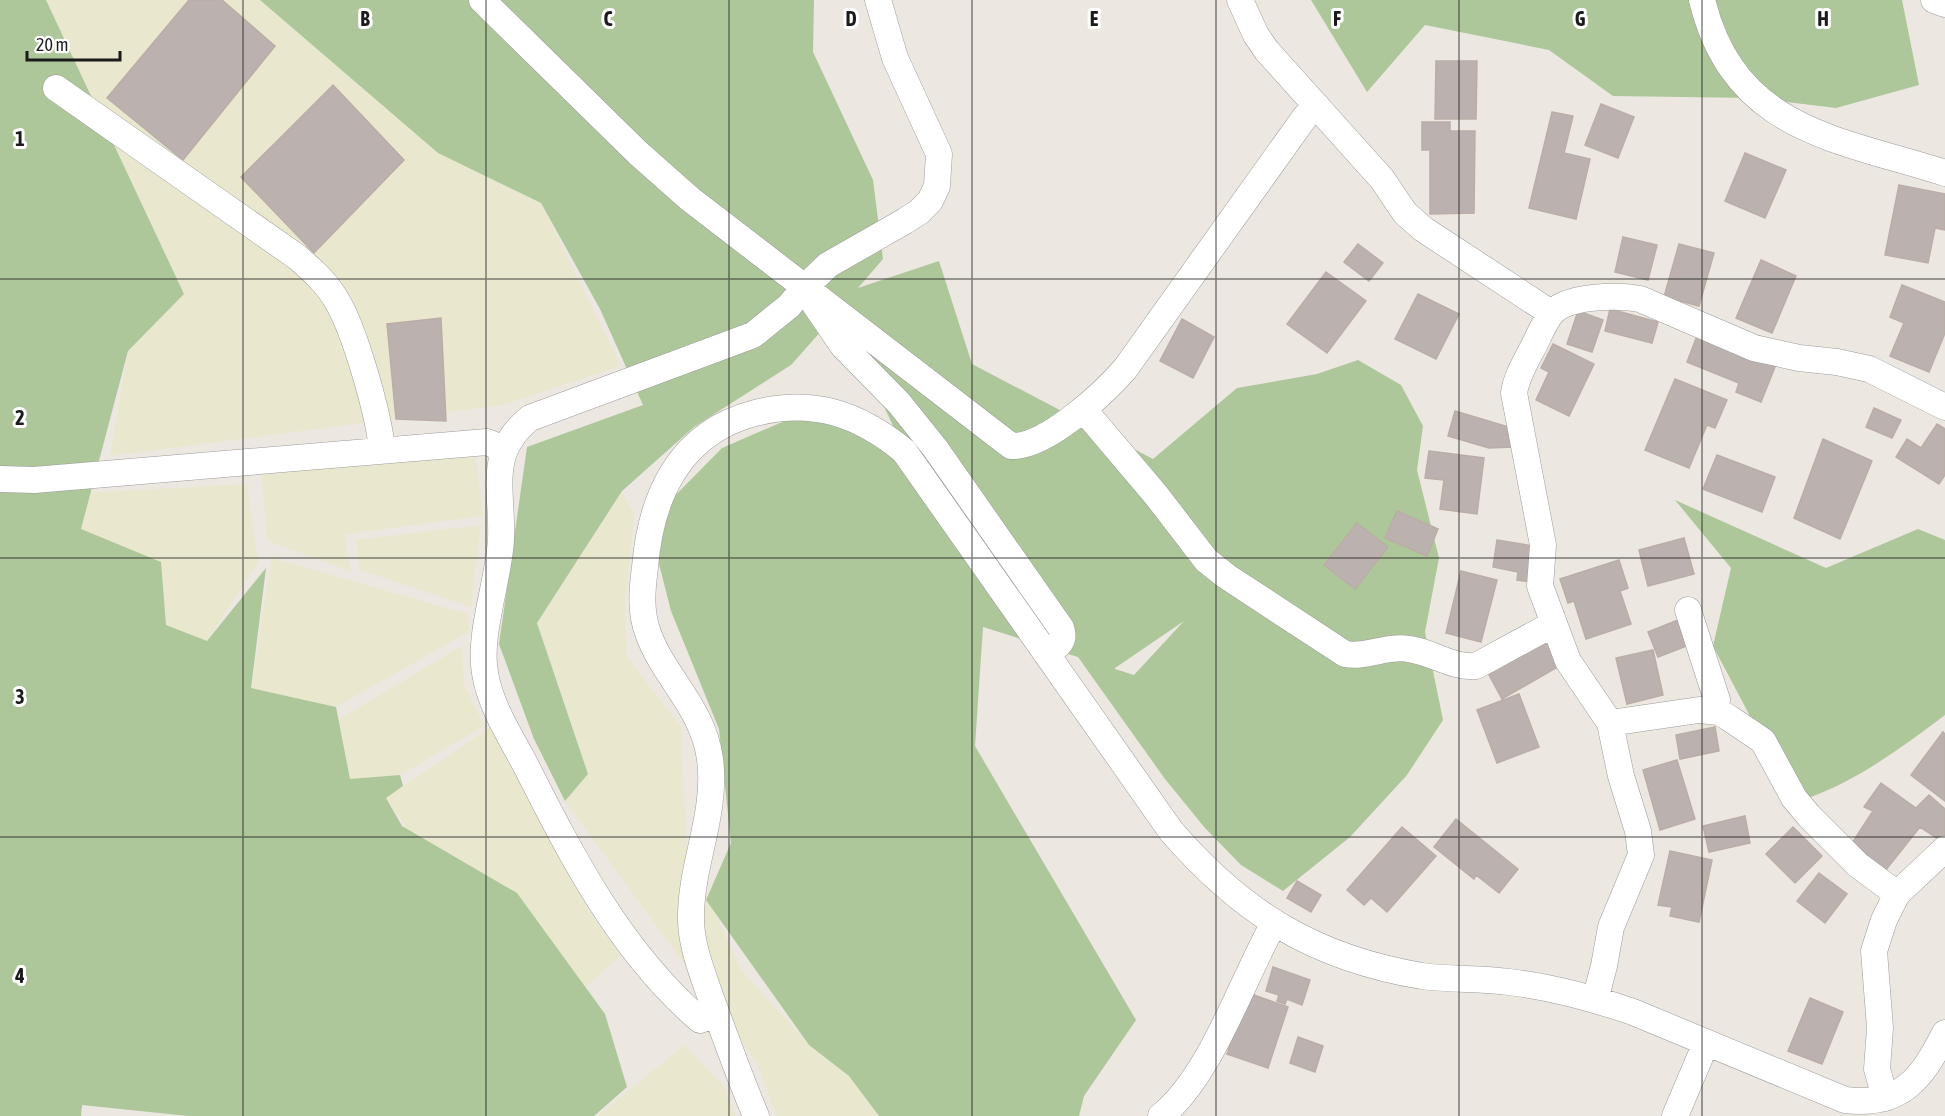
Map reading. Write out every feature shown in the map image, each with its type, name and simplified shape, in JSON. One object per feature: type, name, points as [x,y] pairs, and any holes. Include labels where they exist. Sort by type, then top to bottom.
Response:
[{"type":"street","points":[[482,0],[663,176],[716,222],[1011,446],[1021,447],[1084,410],[1125,369],[1305,117],[1317,106]]},
{"type":"street","points":[[717,1014],[700,1020],[674,998],[602,906],[577,866],[489,692],[484,672],[484,653],[500,560],[499,473],[504,449],[519,427],[530,418],[753,335],[789,306],[828,265],[919,212],[930,201],[937,186],[939,154],[895,58],[878,0]]},
{"type":"street","points":[[1240,0],[1262,43],[1382,179],[1413,222],[1551,313]]},
{"type":"street","points":[[1702,0],[1713,38],[1723,58],[1750,93],[1766,107],[1805,129],[1945,173]]},
{"type":"street","points":[[1934,0],[1945,4]]},
{"type":"street","points":[[56,88],[297,257],[320,277],[337,300],[350,328],[381,432],[382,450]]},
{"type":"street","points":[[804,288],[843,346],[899,403],[935,448],[1061,628],[1064,635],[1062,642],[1047,654]]},
{"type":"street","points":[[1595,1000],[1612,921],[1641,855],[1638,831],[1621,776],[1610,723],[1568,661],[1540,586],[1543,545],[1514,393],[1519,374],[1551,313],[1560,306],[1594,298],[1609,296],[1640,299],[1754,348],[1869,369],[1945,406]]},
{"type":"street","points":[[756,1116],[698,959],[691,927],[693,895],[710,812],[710,758],[704,733],[693,708],[649,636],[642,604],[647,537],[652,514],[661,492],[687,454],[724,425],[768,410],[813,408],[862,422],[904,452],[1171,831],[1199,863],[1231,893],[1302,939],[1342,956],[1383,968],[1425,976],[1539,986],[1595,1000],[1633,1012],[1831,1096],[1860,1102],[1894,1103],[1925,1070],[1945,1033]]},
{"type":"street","points":[[1084,410],[1156,495],[1206,560],[1226,576],[1345,654],[1366,655],[1400,648],[1420,651],[1462,667],[1476,666],[1553,624]]},
{"type":"street","points":[[0,479],[34,480],[487,442],[504,449]]},
{"type":"street","points":[[1688,610],[1717,700],[1714,711]]},
{"type":"street","points":[[1610,723],[1699,710],[1714,711],[1729,718],[1763,741],[1794,798],[1809,816],[1858,865],[1897,894]]},
{"type":"street","points":[[1894,1103],[1877,1069],[1880,1028],[1874,951],[1884,920],[1897,894],[1945,849]]},
{"type":"street","points":[[1161,1116],[1177,1103],[1208,1055],[1274,923]]},
{"type":"street","points":[[1675,1116],[1707,1043]]},
{"type":"green space","points":[[0,0],[46,0],[184,294],[128,351],[81,529],[161,562],[166,625],[207,641],[266,568],[251,688],[336,707],[350,779],[400,775],[403,786],[386,798],[402,826],[517,893],[605,1014],[627,1087],[594,1116],[188,1116],[82,1105],[81,1116],[0,1116]]},
{"type":"green space","points":[[46,0],[260,0],[438,153],[541,203],[621,366],[503,405],[110,456],[128,351],[184,294]]},
{"type":"green space","points":[[260,0],[814,0],[813,52],[873,180],[883,259],[858,288],[939,261],[972,364],[1153,459],[1237,388],[1317,374],[1358,360],[1401,385],[1423,426],[1417,470],[1439,558],[1425,632],[1443,720],[1407,775],[1350,837],[1283,891],[1241,865],[1205,828],[1165,779],[1078,657],[983,627],[975,746],[1136,1020],[1084,1096],[1079,1116],[879,1116],[849,1076],[809,1045],[706,900],[731,843],[719,729],[671,611],[657,556],[664,507],[722,448],[796,416],[838,412],[904,449],[839,311],[791,365],[694,427],[622,491],[537,623],[588,774],[565,801],[534,739],[499,644],[527,447],[643,405],[600,309],[541,203],[438,153]],"holes":[[[1184,621],[1134,675],[1115,668]]]},
{"type":"green space","points":[[1311,0],[1902,0],[1919,85],[1836,108],[1753,98],[1613,96],[1549,50],[1425,25],[1367,92]]},
{"type":"green space","points":[[475,456],[483,516],[345,534],[350,571],[268,541],[261,474]]},
{"type":"green space","points":[[247,484],[258,562],[207,641],[166,625],[81,529],[82,493]]},
{"type":"green space","points":[[622,491],[634,514],[625,605],[627,657],[681,727],[687,853],[741,969],[809,1045],[849,1076],[879,1116],[777,1116],[757,1063],[565,801],[588,774],[537,623]]},
{"type":"green space","points":[[1675,500],[1826,568],[1918,529],[1945,540],[1945,715],[1880,762],[1827,791],[1808,798],[1788,788],[1713,646],[1731,568]]},
{"type":"green space","points":[[481,525],[471,607],[360,570],[356,540]]},
{"type":"green space","points":[[272,558],[467,614],[470,631],[336,707],[251,688]]},
{"type":"green space","points":[[462,646],[464,684],[484,726],[400,775],[350,780],[338,720]]},
{"type":"green space","points":[[491,727],[588,910],[621,956],[585,987],[511,889],[408,830],[386,798]]},
{"type":"green space","points":[[685,1045],[723,1086],[736,1116],[597,1116]]},
{"type":"building","points":[[189,0],[222,0],[275,46],[183,160],[107,98]]},
{"type":"building","points":[[1436,61],[1477,61],[1476,119],[1435,119]]},
{"type":"building","points":[[333,85],[404,160],[314,253],[241,177]]},
{"type":"building","points":[[1601,104],[1634,117],[1618,158],[1585,145]]},
{"type":"building","points":[[1552,112],[1573,116],[1564,153],[1590,159],[1576,219],[1529,208]]},
{"type":"building","points":[[1422,122],[1450,122],[1450,131],[1475,131],[1474,213],[1430,214],[1430,150],[1422,150]]},
{"type":"building","points":[[1745,153],[1786,170],[1765,218],[1725,201]]},
{"type":"building","points":[[1899,185],[1945,194],[1945,230],[1935,228],[1928,263],[1885,255]]},
{"type":"building","points":[[1623,237],[1657,245],[1648,280],[1615,272]]},
{"type":"building","points":[[1358,244],[1383,263],[1369,281],[1344,262]]},
{"type":"building","points":[[1679,244],[1714,253],[1699,306],[1664,297]]},
{"type":"building","points":[[1761,260],[1796,276],[1772,333],[1736,318]]},
{"type":"building","points":[[1326,272],[1366,301],[1327,353],[1287,324]]},
{"type":"building","points":[[1902,285],[1945,302],[1945,333],[1929,372],[1890,356],[1904,323],[1890,317]]},
{"type":"building","points":[[1418,294],[1459,314],[1436,359],[1395,339]]},
{"type":"building","points":[[1610,309],[1658,322],[1652,343],[1605,331]]},
{"type":"building","points":[[1578,311],[1603,320],[1592,352],[1567,344]]},
{"type":"building","points":[[441,318],[446,421],[396,419],[387,324]]},
{"type":"building","points":[[1182,319],[1214,337],[1193,378],[1160,361]]},
{"type":"building","points":[[1697,336],[1775,367],[1761,402],[1736,392],[1739,383],[1687,362]]},
{"type":"building","points":[[1553,344],[1594,364],[1569,416],[1536,400],[1549,372],[1541,368]]},
{"type":"building","points":[[1675,379],[1727,400],[1715,428],[1707,425],[1689,468],[1645,450]]},
{"type":"building","points":[[1874,408],[1901,420],[1892,438],[1866,427]]},
{"type":"building","points":[[1455,411],[1512,428],[1513,447],[1489,448],[1448,436]]},
{"type":"building","points":[[1937,424],[1945,429],[1945,475],[1939,484],[1896,457],[1907,439],[1921,448]]},
{"type":"building","points":[[1823,439],[1872,461],[1840,539],[1794,518]]},
{"type":"building","points":[[1429,451],[1484,458],[1477,514],[1440,509],[1444,480],[1425,478]]},
{"type":"building","points":[[1717,455],[1775,477],[1762,512],[1703,489]]},
{"type":"building","points":[[1397,511],[1438,529],[1427,556],[1385,538]]},
{"type":"building","points":[[1357,523],[1388,547],[1355,589],[1324,565]]},
{"type":"building","points":[[1684,538],[1694,574],[1648,586],[1639,550]]},
{"type":"building","points":[[1497,540],[1533,546],[1537,583],[1517,580],[1518,572],[1493,567]]},
{"type":"building","points":[[1619,560],[1628,588],[1620,591],[1631,624],[1586,639],[1574,601],[1568,603],[1560,579]]},
{"type":"building","points":[[1461,571],[1497,580],[1481,642],[1446,633]]},
{"type":"building","points":[[1678,620],[1689,645],[1658,657],[1648,632]]},
{"type":"building","points":[[1544,635],[1561,665],[1502,699],[1488,673]]},
{"type":"building","points":[[1653,650],[1663,695],[1627,704],[1616,658]]},
{"type":"building","points":[[1519,694],[1539,747],[1497,763],[1477,710]]},
{"type":"building","points":[[1715,727],[1719,751],[1680,759],[1676,735]]},
{"type":"building","points":[[1943,732],[1945,734],[1945,801],[1911,775]]},
{"type":"building","points":[[1677,760],[1695,819],[1660,830],[1643,770]]},
{"type":"building","points":[[1881,783],[1916,808],[1929,795],[1945,809],[1945,840],[1943,842],[1920,827],[1885,871],[1852,843],[1873,811],[1864,807]]},
{"type":"building","points":[[1745,816],[1750,843],[1709,852],[1703,826]]},
{"type":"building","points":[[1456,819],[1518,869],[1499,893],[1476,875],[1474,879],[1434,847]]},
{"type":"building","points":[[1402,827],[1436,856],[1387,912],[1371,898],[1364,905],[1347,890]]},
{"type":"building","points":[[1793,827],[1822,856],[1795,883],[1766,854]]},
{"type":"building","points":[[1670,851],[1712,860],[1699,922],[1670,916],[1672,907],[1658,905]]},
{"type":"building","points":[[1819,873],[1847,894],[1825,923],[1797,901]]},
{"type":"building","points":[[1297,881],[1321,895],[1311,912],[1287,898]]},
{"type":"building","points":[[1273,967],[1310,980],[1302,1005],[1287,999],[1285,1004],[1277,1001],[1279,995],[1266,991]]},
{"type":"building","points":[[1248,993],[1288,1007],[1268,1068],[1227,1054]]},
{"type":"building","points":[[1810,998],[1843,1012],[1822,1064],[1788,1051]]},
{"type":"building","points":[[1298,1037],[1323,1046],[1315,1072],[1290,1063]]}]
